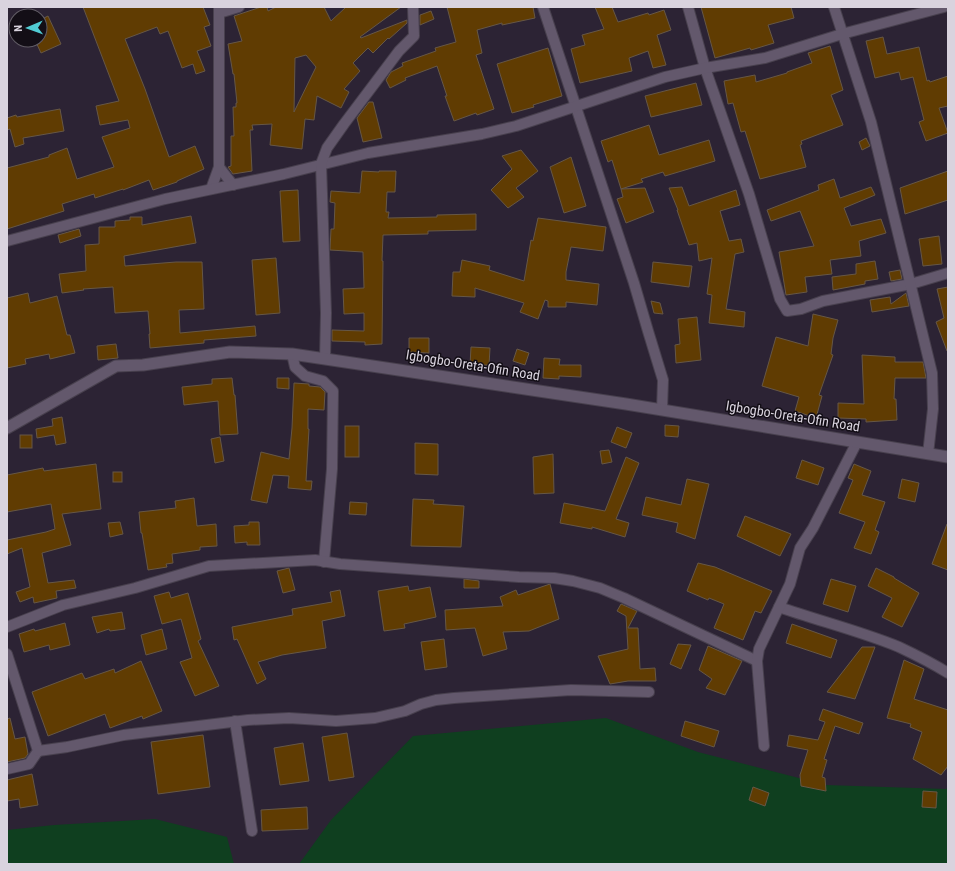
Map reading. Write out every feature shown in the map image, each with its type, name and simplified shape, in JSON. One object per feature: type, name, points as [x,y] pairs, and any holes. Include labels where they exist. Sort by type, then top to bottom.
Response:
[{"type":"street","points":[[211,189],[219,167],[219,10],[239,7]]},
{"type":"street","points":[[326,359],[326,312],[321,164],[328,148],[344,124],[399,51],[414,36],[413,7]]},
{"type":"street","points":[[543,7],[634,283],[663,380],[662,410]]},
{"type":"street","points":[[688,7],[705,68],[749,194],[780,299],[787,311],[801,309],[823,301],[911,284],[948,273]]},
{"type":"street","points":[[834,7],[871,122],[932,373],[933,409],[928,454]]},
{"type":"street","points":[[7,241],[165,199],[233,185],[368,153],[482,134],[516,126],[665,77],[705,68],[764,58],[842,34],[944,7]]},
{"type":"street","points":[[219,167],[233,185]]},
{"type":"street","name":"Igbogbo-Oreta-Ofin Road","points":[[7,428],[116,366],[143,365],[230,352],[292,354],[662,410],[948,457]]},
{"type":"street","points":[[292,354],[295,367],[304,376],[323,381],[333,391],[332,469],[324,562]]},
{"type":"street","points":[[764,746],[757,661],[759,649],[790,584],[800,548],[814,528],[857,442]]},
{"type":"street","points":[[7,628],[63,605],[135,588],[209,566],[315,560],[324,562],[519,577],[554,578],[573,581],[600,588],[624,598],[757,661]]},
{"type":"street","points":[[779,607],[898,647],[924,659],[948,673]]},
{"type":"street","points":[[7,654],[38,751]]},
{"type":"street","points":[[7,769],[29,764],[38,751],[67,747],[124,735],[235,721],[290,718],[336,721],[375,718],[405,711],[428,702],[454,698],[571,690],[649,692]]},
{"type":"street","points":[[235,721],[252,831]]},
{"type":"green space","points":[[606,718],[698,752],[826,785],[946,789],[948,787],[948,864],[299,864],[331,820],[413,736]]},
{"type":"green space","points":[[155,819],[227,837],[234,864],[7,864],[7,830],[54,825]]},
{"type":"building","points":[[83,7],[203,7],[210,25],[204,27],[211,46],[197,51],[205,71],[196,74],[193,64],[182,68],[168,31],[160,34],[157,27],[125,39],[145,89],[169,157],[195,146],[204,169],[177,182],[153,190],[149,180],[123,190],[95,198],[94,194],[62,204],[64,211],[7,229],[7,168],[49,157],[49,155],[67,148],[77,179],[114,167],[102,137],[130,128],[128,120],[100,125],[96,106],[119,101]]},
{"type":"building","points":[[261,7],[267,7],[268,11],[276,7],[324,7],[331,21],[346,7],[401,7],[360,37],[361,38],[407,20],[407,23],[389,39],[388,38],[373,53],[368,48],[353,63],[360,71],[344,89],[349,92],[341,108],[317,96],[314,120],[305,119],[302,149],[270,145],[272,124],[252,125],[253,130],[250,130],[252,171],[233,174],[228,167],[231,166],[231,136],[234,136],[233,107],[236,107],[237,103],[234,74],[228,44],[242,41],[234,16]],"holes":[[[306,55],[316,67],[294,112],[295,58]]]},
{"type":"building","points":[[447,7],[533,7],[535,18],[502,25],[502,23],[477,30],[482,53],[476,55],[494,109],[477,115],[476,113],[454,121],[445,96],[447,96],[437,66],[405,78],[406,80],[390,88],[386,80],[391,72],[403,66],[402,63],[436,51],[435,48],[456,42]]},
{"type":"building","points":[[595,7],[612,7],[618,22],[664,10],[671,30],[657,35],[666,65],[653,68],[648,51],[629,58],[632,71],[580,83],[571,49],[585,45],[582,35],[604,29]]},
{"type":"building","points":[[701,7],[791,7],[794,18],[768,25],[774,43],[715,58]]},
{"type":"building","points":[[431,11],[434,19],[420,25],[420,15]]},
{"type":"building","points":[[48,16],[61,44],[41,53],[39,48],[48,48]]},
{"type":"building","points":[[883,37],[887,54],[919,47],[927,81],[929,80],[930,82],[948,76],[948,106],[939,108],[948,133],[926,141],[919,122],[924,120],[913,77],[901,80],[899,72],[875,78],[866,41]]},
{"type":"building","points":[[830,46],[843,90],[831,95],[843,125],[801,141],[802,144],[800,145],[806,167],[760,179],[745,131],[741,132],[733,103],[728,104],[724,81],[755,75],[756,82],[787,73],[812,63],[808,53]]},
{"type":"building","points":[[548,48],[562,96],[533,105],[534,107],[512,113],[497,64]]},
{"type":"building","points":[[696,83],[702,105],[651,117],[645,96]]},
{"type":"building","points":[[369,102],[373,102],[382,138],[363,142],[357,118]]},
{"type":"building","points":[[60,109],[64,131],[23,138],[24,144],[15,147],[10,129],[7,130],[7,118],[16,115],[17,117]]},
{"type":"building","points":[[649,125],[659,155],[709,140],[715,161],[665,176],[663,172],[641,179],[643,182],[621,189],[612,160],[608,162],[601,141]]},
{"type":"building","points":[[866,138],[870,146],[862,150],[859,142]]},
{"type":"building","points":[[521,150],[538,171],[516,188],[524,197],[508,208],[491,190],[512,169],[502,156]]},
{"type":"building","points":[[571,157],[586,206],[564,213],[550,167]]},
{"type":"building","points":[[362,171],[396,171],[395,192],[387,192],[386,212],[389,212],[388,218],[437,217],[437,215],[476,214],[476,230],[428,231],[428,234],[383,235],[382,344],[365,345],[365,342],[332,341],[332,330],[364,331],[364,313],[344,314],[343,289],[364,288],[363,252],[330,250],[331,229],[334,229],[335,203],[330,202],[331,191],[360,193]]},
{"type":"building","points":[[948,171],[948,200],[905,214],[900,188]]},
{"type":"building","points":[[834,179],[840,198],[871,187],[875,195],[844,208],[851,226],[881,219],[886,233],[859,241],[861,256],[830,260],[832,274],[805,277],[807,292],[786,295],[779,252],[814,246],[800,211],[771,221],[767,210],[819,190],[818,185]]},
{"type":"building","points":[[682,187],[689,206],[736,190],[740,205],[720,211],[729,241],[741,239],[744,252],[735,254],[726,309],[745,312],[744,327],[709,323],[712,295],[707,294],[712,258],[699,261],[697,243],[689,245],[678,210],[669,188]]},
{"type":"building","points":[[645,188],[654,212],[626,223],[617,199],[623,197],[621,189]]},
{"type":"building","points":[[298,190],[300,241],[283,242],[280,191]]},
{"type":"building","points":[[191,216],[196,243],[124,256],[125,266],[176,262],[202,262],[204,309],[179,310],[180,333],[255,326],[256,336],[204,340],[204,343],[150,348],[148,311],[115,313],[113,287],[83,289],[84,290],[62,293],[59,274],[86,271],[85,245],[99,244],[99,227],[115,227],[115,221],[130,220],[130,217],[142,217],[142,225]]},
{"type":"building","points":[[538,218],[606,227],[603,251],[571,247],[566,272],[566,280],[599,284],[597,305],[566,302],[566,307],[548,307],[548,301],[545,300],[538,319],[520,312],[524,303],[475,288],[475,297],[452,296],[453,272],[460,272],[462,260],[490,266],[489,270],[524,281],[531,240],[533,241]]},
{"type":"building","points":[[79,229],[81,236],[60,243],[58,235]]},
{"type":"building","points":[[939,236],[942,264],[923,266],[919,239]]},
{"type":"building","points":[[276,258],[280,313],[256,315],[252,260]]},
{"type":"building","points":[[875,261],[878,279],[865,281],[865,284],[833,290],[832,277],[856,274],[856,264]]},
{"type":"building","points":[[653,262],[692,266],[689,287],[651,282]]},
{"type":"building","points":[[900,270],[902,279],[891,281],[889,272]]},
{"type":"building","points":[[948,287],[947,351],[936,322],[944,318],[937,289]]},
{"type":"building","points":[[28,293],[30,303],[57,296],[67,335],[70,335],[75,353],[50,359],[49,354],[25,359],[26,364],[7,368],[7,298]]},
{"type":"building","points":[[906,293],[909,306],[872,312],[870,300],[890,297],[891,304]]},
{"type":"building","points":[[651,301],[660,303],[663,314],[654,313]]},
{"type":"building","points":[[813,314],[838,320],[833,338],[831,354],[833,355],[819,395],[822,396],[816,418],[795,411],[799,397],[762,386],[776,337],[808,346]]},
{"type":"building","points":[[697,317],[701,360],[676,363],[675,345],[680,344],[678,319]]},
{"type":"building","points":[[409,338],[429,338],[429,353],[409,352]]},
{"type":"building","points":[[116,344],[118,358],[98,360],[97,346]]},
{"type":"building","points":[[471,347],[490,348],[489,365],[470,365]]},
{"type":"building","points":[[517,349],[529,353],[525,365],[513,361]]},
{"type":"building","points":[[862,355],[895,357],[895,362],[923,362],[926,378],[895,378],[894,399],[896,399],[897,420],[866,422],[866,419],[838,418],[838,403],[864,404]]},
{"type":"building","points":[[544,358],[560,359],[559,365],[581,365],[581,377],[559,376],[559,379],[543,378]]},
{"type":"building","points":[[232,378],[238,434],[220,435],[218,401],[184,405],[182,387],[212,384],[212,379]]},
{"type":"building","points":[[277,378],[289,378],[289,389],[277,388]]},
{"type":"building","points":[[294,383],[309,384],[309,386],[320,387],[325,392],[324,410],[308,409],[309,429],[306,481],[312,481],[311,490],[288,488],[289,476],[273,475],[267,503],[251,500],[261,452],[289,459]]},
{"type":"building","points":[[62,417],[66,443],[56,445],[54,435],[37,438],[36,429],[53,426],[52,419]]},
{"type":"building","points":[[665,425],[679,426],[678,437],[665,436]]},
{"type":"building","points":[[345,426],[359,426],[359,457],[345,457]]},
{"type":"building","points":[[617,427],[632,433],[626,448],[611,442]]},
{"type":"building","points":[[20,435],[32,435],[32,448],[20,448]]},
{"type":"building","points":[[220,437],[224,461],[215,463],[211,439]]},
{"type":"building","points":[[415,443],[438,444],[438,475],[415,474]]},
{"type":"building","points":[[609,450],[612,462],[602,464],[600,451]]},
{"type":"building","points":[[553,454],[554,493],[534,494],[533,457]]},
{"type":"building","points":[[626,457],[639,463],[616,519],[629,523],[625,537],[592,527],[592,529],[560,523],[564,503],[605,511]]},
{"type":"building","points":[[802,460],[824,468],[818,485],[796,478]]},
{"type":"building","points":[[96,464],[101,509],[62,514],[71,545],[42,553],[48,583],[74,580],[76,588],[56,591],[57,598],[34,603],[33,597],[20,602],[16,592],[30,587],[22,548],[7,554],[7,540],[55,529],[51,504],[7,512],[7,475],[43,468],[44,471]]},
{"type":"building","points":[[854,464],[871,471],[862,495],[885,502],[875,530],[879,532],[871,554],[854,548],[865,522],[839,513],[853,480],[848,478]]},
{"type":"building","points":[[113,472],[122,472],[122,482],[113,482]]},
{"type":"building","points":[[687,479],[709,484],[695,539],[676,532],[678,523],[642,515],[646,497],[681,505]]},
{"type":"building","points":[[902,479],[919,483],[915,502],[898,498]]},
{"type":"building","points":[[194,498],[197,526],[216,524],[217,546],[200,547],[200,550],[172,554],[173,563],[166,564],[167,567],[148,570],[141,533],[139,512],[176,508],[175,501]]},
{"type":"building","points":[[413,499],[434,500],[433,504],[464,506],[461,547],[411,546]]},
{"type":"building","points":[[350,502],[367,503],[366,515],[349,514]]},
{"type":"building","points":[[745,516],[791,534],[780,556],[737,536]]},
{"type":"building","points":[[120,522],[123,534],[110,537],[108,523]]},
{"type":"building","points":[[249,522],[259,522],[260,545],[247,545],[247,542],[235,543],[234,526],[249,525]]},
{"type":"building","points":[[947,524],[948,525],[948,570],[932,564]]},
{"type":"building","points":[[698,563],[715,567],[772,591],[761,613],[755,611],[743,640],[714,628],[724,604],[709,598],[708,600],[687,591]]},
{"type":"building","points":[[289,568],[295,590],[283,593],[277,571]]},
{"type":"building","points":[[876,568],[894,577],[919,593],[902,627],[882,617],[892,598],[868,586]]},
{"type":"building","points":[[464,579],[479,581],[479,588],[464,588]]},
{"type":"building","points":[[831,579],[856,586],[848,612],[823,604]]},
{"type":"building","points":[[550,584],[559,619],[529,631],[503,632],[507,649],[483,656],[475,628],[446,630],[445,610],[503,606],[500,597],[516,590],[518,595]]},
{"type":"building","points":[[408,586],[409,591],[430,587],[436,617],[404,624],[405,628],[384,631],[378,591]]},
{"type":"building","points":[[340,590],[345,616],[322,621],[326,648],[282,655],[258,662],[266,679],[257,684],[237,639],[234,640],[232,627],[293,615],[292,609],[332,602],[330,592]]},
{"type":"building","points":[[169,592],[171,598],[188,593],[201,639],[198,641],[219,686],[195,696],[180,662],[192,658],[181,619],[162,624],[154,596]]},
{"type":"building","points":[[621,604],[637,611],[628,628],[638,628],[640,669],[655,668],[656,681],[628,681],[610,684],[598,656],[628,649],[626,616],[617,611]]},
{"type":"building","points":[[122,612],[125,629],[110,631],[109,629],[97,633],[92,617]]},
{"type":"building","points":[[65,623],[70,645],[50,650],[49,645],[24,652],[19,634],[34,629],[35,631]]},
{"type":"building","points":[[792,624],[837,640],[831,658],[786,643]]},
{"type":"building","points":[[162,629],[167,649],[146,655],[141,635]]},
{"type":"building","points":[[444,639],[447,667],[425,670],[421,642]]},
{"type":"building","points":[[678,644],[691,645],[681,669],[670,664]]},
{"type":"building","points":[[708,646],[742,661],[725,695],[706,688],[712,679],[699,670]]},
{"type":"building","points":[[862,647],[875,647],[855,699],[827,692]]},
{"type":"building","points":[[904,660],[924,669],[914,699],[948,710],[948,766],[941,775],[913,759],[922,732],[910,727],[911,724],[887,718]]},
{"type":"building","points":[[141,661],[162,711],[143,719],[142,716],[110,728],[105,714],[48,736],[32,692],[82,673],[85,679],[114,669],[115,673]]},
{"type":"building","points":[[823,709],[863,723],[859,734],[835,726],[824,759],[827,760],[822,777],[825,778],[826,791],[801,786],[800,775],[808,750],[787,746],[789,735],[818,740],[825,722],[819,720]]},
{"type":"building","points":[[10,718],[15,739],[25,737],[28,754],[25,758],[7,762],[7,719]]},
{"type":"building","points":[[685,721],[719,731],[714,747],[681,736]]},
{"type":"building","points":[[347,733],[354,777],[329,781],[322,737]]},
{"type":"building","points":[[203,735],[210,787],[158,794],[151,742]]},
{"type":"building","points":[[303,743],[309,781],[280,785],[274,748]]},
{"type":"building","points":[[32,774],[38,805],[20,808],[19,799],[7,801],[7,780]]},
{"type":"building","points":[[753,787],[769,793],[765,806],[749,800]]},
{"type":"building","points":[[923,791],[937,792],[936,808],[922,807]]},
{"type":"building","points":[[307,807],[308,829],[262,831],[261,810]]}]
